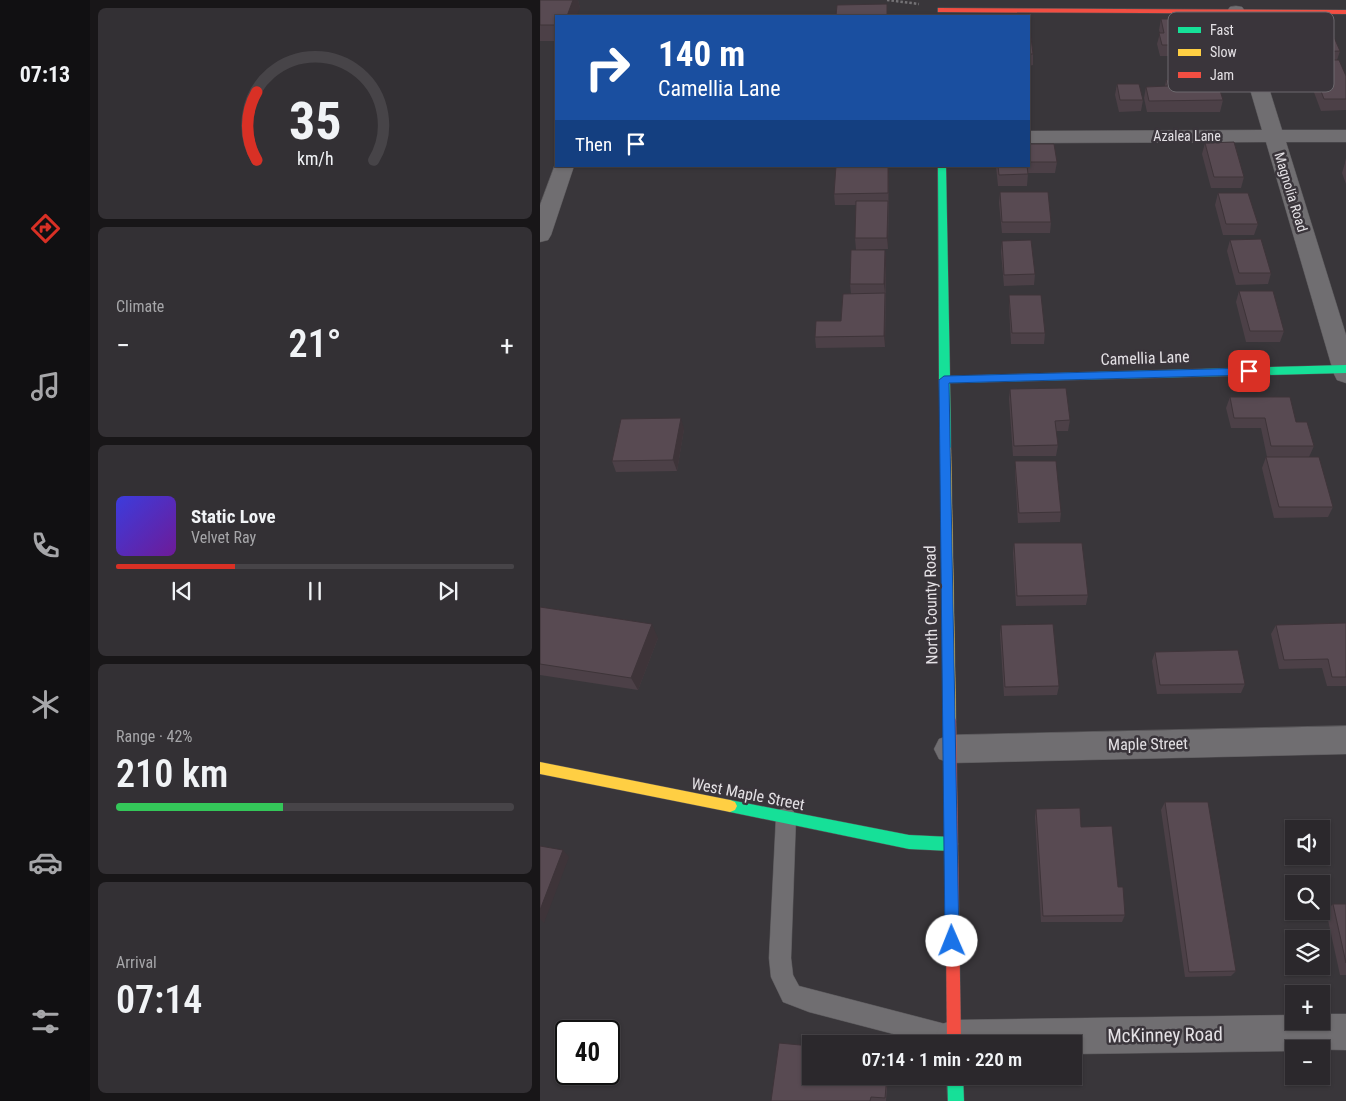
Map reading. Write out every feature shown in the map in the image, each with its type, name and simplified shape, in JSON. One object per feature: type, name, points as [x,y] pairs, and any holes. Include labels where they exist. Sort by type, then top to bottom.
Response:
[{"type":"street","points":[[941,9],[1346,12]]},
{"type":"street","name":"Magnolia Road","points":[[1261,92],[1346,370]]},
{"type":"street","name":"Azalea Lane","points":[[1030,137],[1346,136]]},
{"type":"street","points":[[540,234],[564,167]]},
{"type":"street","name":"North County Road","points":[[942,167],[954,1035]]},
{"type":"street","name":"Camellia Lane","points":[[944,380],[1346,370]]},
{"type":"street","name":"Maple Street","points":[[950,749],[1346,740]]},
{"type":"street","name":"West Maple Street","points":[[540,768],[909,842],[951,844]]},
{"type":"street","name":"McKinney Road","points":[[1082,1038],[1346,1032]]},
{"type":"street","points":[[955,1085],[956,1101]]},
{"type":"lane","points":[[786,818],[780,958],[782,978],[791,994],[809,1001],[882,1018],[935,1035]]},
{"type":"path","points":[[887,0],[922,4]]},
{"type":"building","points":[[540,0],[573,0],[567,15],[555,15],[555,25],[540,25]]},
{"type":"building","points":[[887,4],[887,15],[836,15],[837,5]]},
{"type":"building","points":[[1004,14],[1028,14],[1028,15]]},
{"type":"building","points":[[1161,19],[1168,19],[1168,45],[1162,45],[1159,33],[1164,33]]},
{"type":"building","points":[[1030,28],[1033,54],[1030,54]]},
{"type":"building","points":[[1334,37],[1340,51],[1334,51]]},
{"type":"building","points":[[1334,60],[1339,60],[1346,76],[1346,99],[1324,99],[1321,92],[1334,92]]},
{"type":"building","points":[[1117,84],[1139,84],[1143,100],[1120,100]]},
{"type":"building","points":[[1168,86],[1168,92],[1220,92],[1223,100],[1149,101],[1146,87]]},
{"type":"building","points":[[1234,142],[1244,177],[1214,177],[1205,143]]},
{"type":"building","points":[[1030,144],[1054,144],[1057,162],[1030,162]]},
{"type":"building","points":[[836,167],[888,167],[888,193],[834,194]]},
{"type":"building","points":[[998,167],[1027,167],[1028,174],[999,175]]},
{"type":"building","points":[[1000,192],[1048,192],[1051,222],[1002,222]]},
{"type":"building","points":[[1218,193],[1248,193],[1258,224],[1226,224]]},
{"type":"building","points":[[856,201],[888,201],[887,238],[855,238]]},
{"type":"building","points":[[1261,239],[1271,273],[1239,273],[1230,240]]},
{"type":"building","points":[[1031,240],[1035,274],[1004,275],[1002,241]]},
{"type":"building","points":[[851,250],[885,250],[884,284],[850,284]]},
{"type":"building","points":[[1239,291],[1273,291],[1284,331],[1250,331]]},
{"type":"building","points":[[885,293],[884,336],[815,337],[816,321],[841,321],[843,294]]},
{"type":"building","points":[[1009,295],[1041,295],[1045,333],[1012,333]]},
{"type":"building","points":[[1066,388],[1070,420],[1055,421],[1058,445],[1014,446],[1010,389]]},
{"type":"building","points":[[1230,397],[1290,397],[1296,422],[1307,422],[1314,446],[1271,446],[1265,418],[1234,418]]},
{"type":"building","points":[[681,418],[673,460],[612,461],[621,419]]},
{"type":"building","points":[[1266,457],[1319,457],[1333,507],[1279,507]]},
{"type":"building","points":[[1015,461],[1056,461],[1061,512],[1019,513]]},
{"type":"building","points":[[1014,543],[1082,543],[1088,595],[1017,596]]},
{"type":"building","points":[[540,607],[652,624],[631,678],[540,664]]},
{"type":"building","points":[[1346,623],[1346,677],[1332,677],[1328,659],[1284,660],[1276,625]]},
{"type":"building","points":[[1053,624],[1059,686],[1005,687],[1001,625]]},
{"type":"building","points":[[1238,650],[1245,684],[1160,685],[1155,652]]},
{"type":"building","points":[[1165,802],[1208,802],[1236,971],[1189,972]]},
{"type":"building","points":[[1080,808],[1081,827],[1112,826],[1118,887],[1123,887],[1125,915],[1043,916],[1036,809]]},
{"type":"building","points":[[540,846],[563,850],[540,910]]},
{"type":"building","points":[[1333,904],[1346,904],[1346,963]]},
{"type":"building","points":[[779,1043],[802,1045],[802,1085],[886,1085],[885,1098],[871,1097],[870,1101],[771,1101]]},
{"type":"traffic: fast","points":[[942,167],[946,448]]},
{"type":"traffic: fast","points":[[944,380],[1346,369]]},
{"type":"traffic: fast","points":[[730,806],[909,842],[951,844]]},
{"type":"traffic: fast","points":[[955,1085],[956,1101]]},
{"type":"traffic: slow","points":[[946,448],[950,720]]},
{"type":"traffic: slow","points":[[540,768],[730,806]]},
{"type":"traffic: jam","points":[[941,10],[1346,12]]},
{"type":"traffic: jam","points":[[950,720],[954,1035]]},
{"type":"route","points":[[952,941],[944,380],[1249,371]]}]
